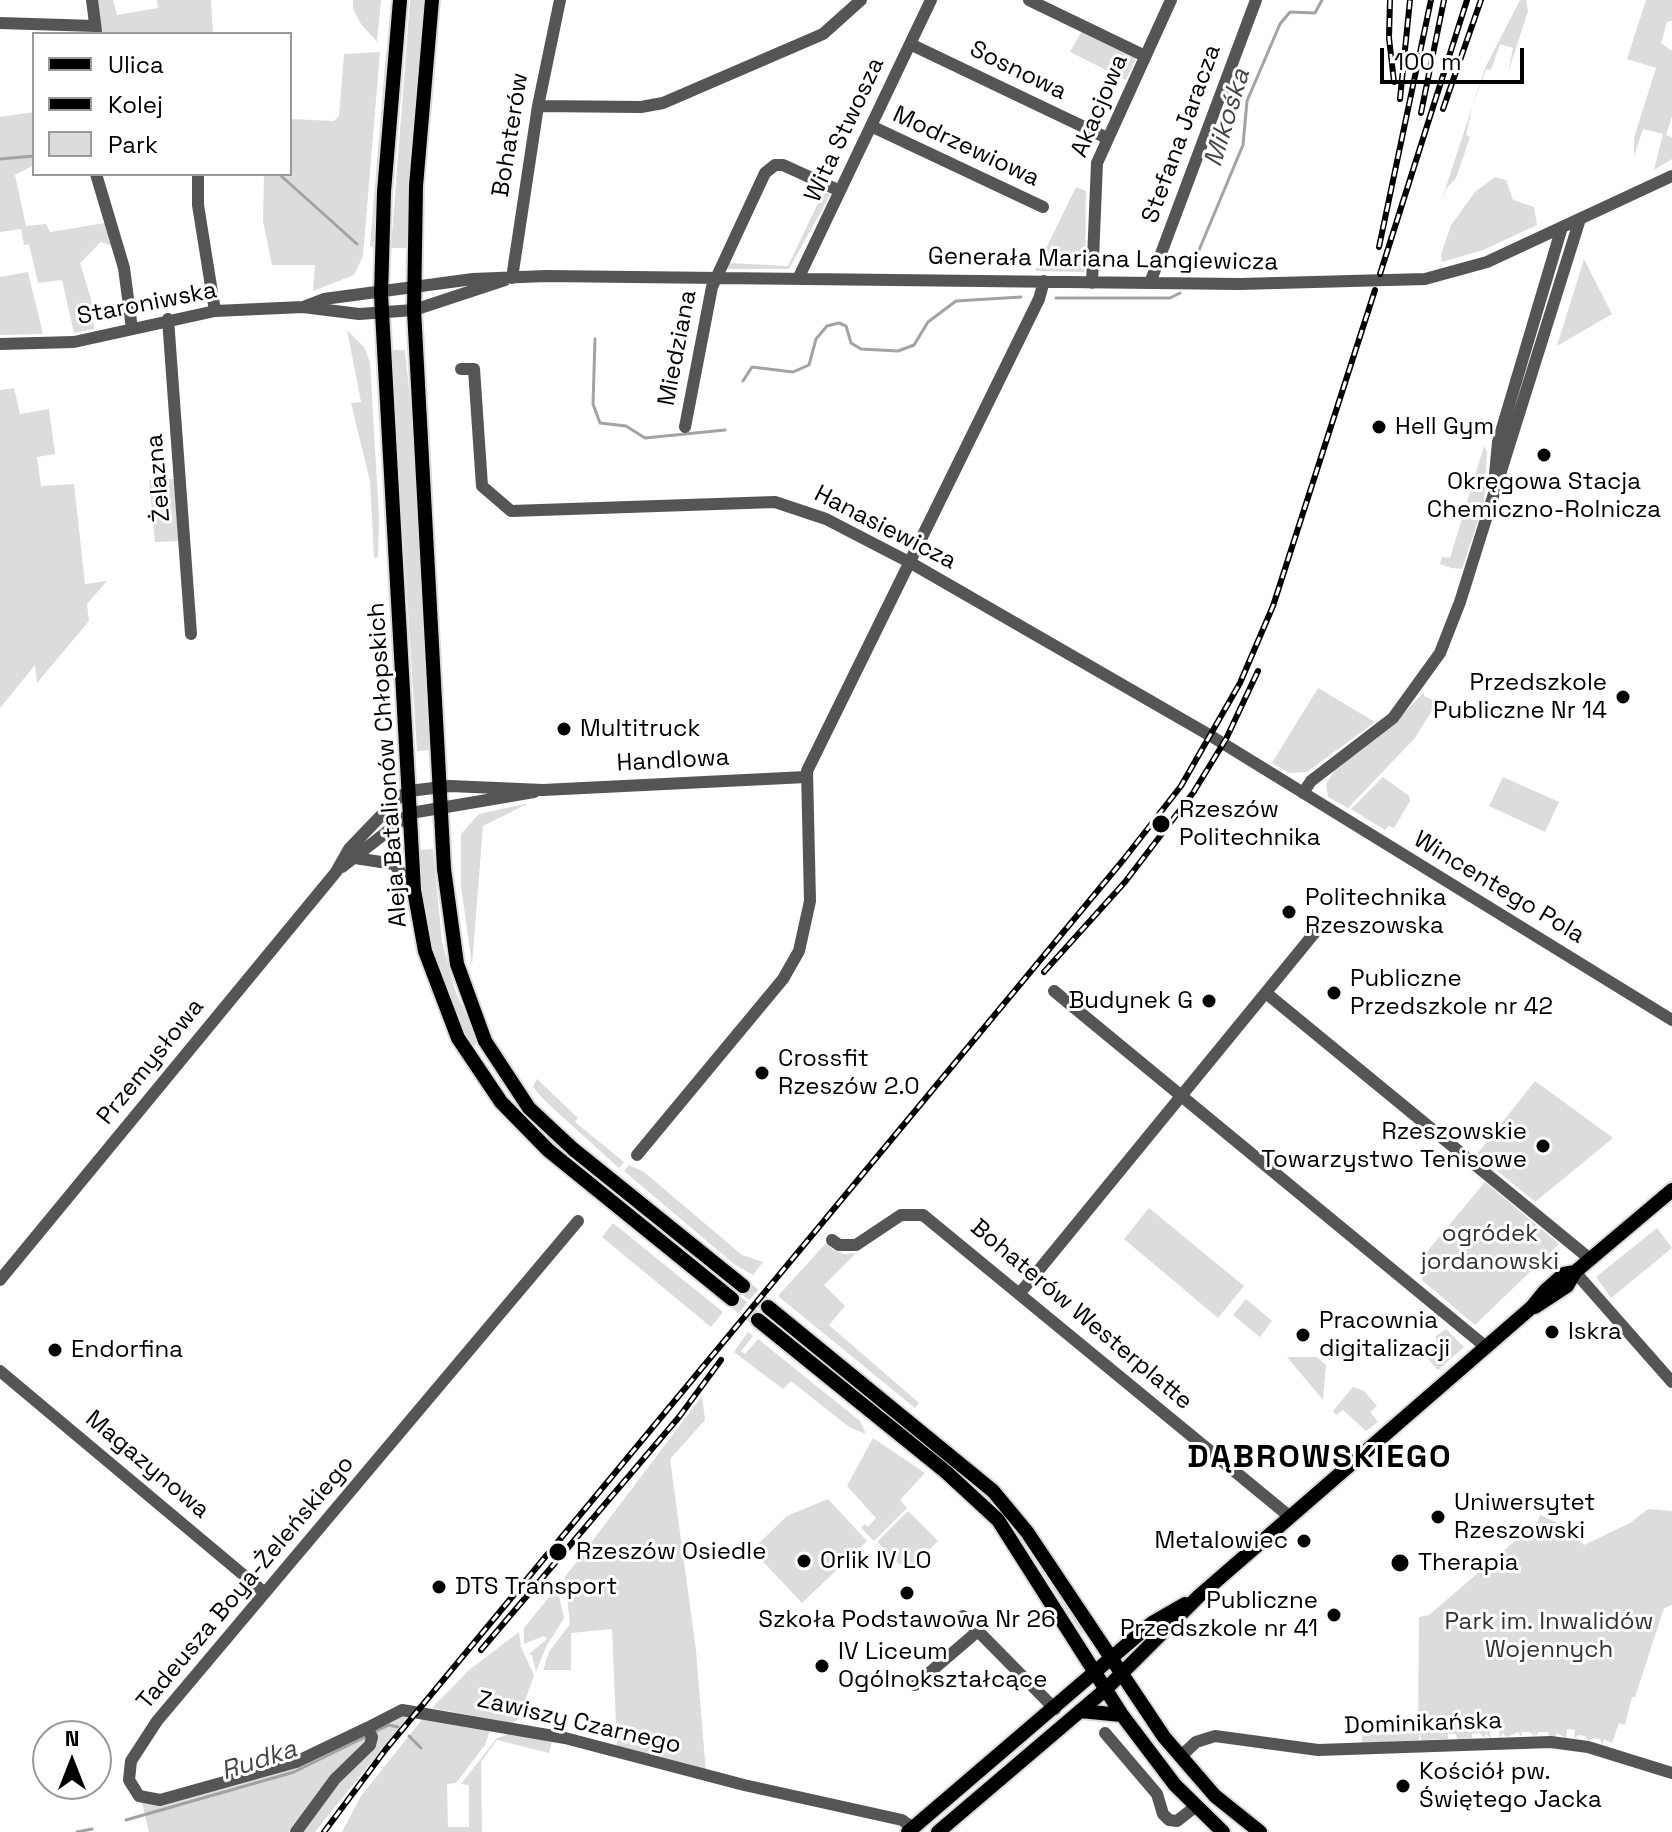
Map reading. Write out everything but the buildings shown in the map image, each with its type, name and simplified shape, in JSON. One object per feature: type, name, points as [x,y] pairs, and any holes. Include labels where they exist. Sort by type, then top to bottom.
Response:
[{"type":"main road","name":"Aleja Batalionów Chłopskich","points":[[400,0],[384,192],[381,294],[414,890],[419,926],[437,990],[458,1038],[484,1081],[548,1150],[732,1299]]},
{"type":"main road","name":"Aleja Batalionów Chłopskich","points":[[432,0],[416,186],[413,290],[439,786],[446,890],[457,964],[474,1015],[501,1068],[529,1108],[573,1149],[743,1286]]},
{"type":"main road","points":[[938,1832],[1106,1689],[1199,1596],[1289,1516],[1532,1307],[1551,1299],[1571,1283],[1575,1272],[1672,1190]]},
{"type":"main road","points":[[768,1307],[993,1491],[1027,1532],[1180,1757],[1215,1796],[1260,1832]]},
{"type":"main road","points":[[758,1320],[983,1505],[1012,1540],[1122,1715],[1195,1807],[1223,1832]]},
{"type":"main road","points":[[911,1830],[1152,1623],[1199,1596]]},
{"type":"main road","points":[[1080,1711],[1122,1715]]},
{"type":"street","points":[[0,23],[96,30],[92,0]]},
{"type":"street","name":"Bohaterów","points":[[512,278],[538,106],[560,0]]},
{"type":"street","points":[[538,106],[624,107],[663,103],[823,34],[861,0]]},
{"type":"street","name":"Wita Stwosza","points":[[798,279],[931,0]]},
{"type":"street","points":[[1029,0],[1145,56]]},
{"type":"street","name":"Akacjowa","points":[[1092,283],[1095,174],[1107,138],[1171,0]]},
{"type":"street","name":"Stefana Jaracza","points":[[1150,283],[1256,0]]},
{"type":"street","name":"Sosnowa","points":[[910,44],[1107,138]]},
{"type":"street","name":"Modrzewiowa","points":[[871,126],[1043,207]]},
{"type":"street","name":"Miedziana","points":[[685,427],[715,277],[770,168],[783,165],[840,191]]},
{"type":"street","points":[[97,176],[124,268],[132,329]]},
{"type":"street","points":[[198,176],[198,205],[215,311]]},
{"type":"street","name":"Generała Mariana Langiewicza","points":[[413,290],[476,279],[512,278],[715,277],[1323,284],[1425,279],[1487,262],[1672,176]]},
{"type":"street","points":[[1303,793],[1311,781],[1393,718],[1421,684],[1452,627],[1580,219]]},
{"type":"street","points":[[1494,492],[1498,442],[1562,227]]},
{"type":"street","name":"Generała Mariana Langiewicza","points":[[383,313],[414,310],[512,278]]},
{"type":"street","points":[[637,1155],[783,979],[799,951],[810,901],[806,777],[1039,299],[1044,281]]},
{"type":"street","name":"Staroniwska","points":[[303,307],[324,299],[413,290]]},
{"type":"street","name":"Staroniwska","points":[[0,344],[74,342],[215,311],[303,307],[338,313],[383,313]]},
{"type":"street","name":"Żelazna","points":[[168,319],[191,634]]},
{"type":"street","name":"Hanasiewicza","points":[[461,369],[474,369],[482,486],[511,511],[775,502],[818,515],[911,563],[1303,793]]},
{"type":"street","name":"Handlowa","points":[[411,813],[543,790],[806,777]]},
{"type":"street","name":"Handlowa","points":[[409,791],[439,786],[509,786],[543,790]]},
{"type":"street","name":"Przemysłowa","points":[[0,1280],[336,872],[381,813],[409,791]]},
{"type":"street","name":"Wincentego Pola","points":[[1303,793],[1672,1020]]},
{"type":"street","name":"Przemysłowa","points":[[336,872],[411,813]]},
{"type":"street","points":[[355,858],[394,864],[414,890]]},
{"type":"street","points":[[1020,1293],[1321,925]]},
{"type":"street","points":[[1054,991],[1486,1347]]},
{"type":"street","points":[[1266,993],[1590,1259]]},
{"type":"street","name":"Bohaterów Westerplatte","points":[[832,1240],[839,1245],[856,1245],[901,1215],[917,1213],[932,1221],[1289,1516]]},
{"type":"street","name":"Tadeusza Boya-Żeleńskiego","points":[[369,1732],[271,1771],[160,1800],[148,1801],[135,1793],[128,1775],[133,1757],[157,1721],[578,1221]]},
{"type":"street","points":[[1575,1272],[1672,1382]]},
{"type":"street","name":"Magazynowa","points":[[0,1371],[265,1593]]},
{"type":"street","points":[[963,1616],[1055,1709]]},
{"type":"street","points":[[915,1685],[978,1631]]},
{"type":"street","name":"Zawiszy Czarnego","points":[[296,1832],[335,1779],[366,1749],[369,1732],[396,1710],[425,1712],[577,1741],[744,1785],[893,1817],[911,1830]]},
{"type":"street","points":[[1105,1733],[1157,1794],[1166,1818],[1177,1821],[1195,1807]]},
{"type":"street","name":"Dominikańska","points":[[1180,1757],[1196,1742],[1215,1736],[1318,1750],[1551,1742],[1588,1747],[1672,1773]]},
{"type":"green space","points":[[96,0],[113,0],[117,15],[158,8],[157,0],[211,0],[213,32],[100,32]]},
{"type":"green space","points":[[353,0],[381,0],[377,42],[361,24],[353,9]]},
{"type":"green space","points":[[410,0],[426,0],[407,248],[391,248]]},
{"type":"green space","points":[[1520,0],[1526,0],[1528,11],[1508,73],[1513,48],[1500,44],[1491,70],[1486,69],[1472,108],[1466,135],[1470,137],[1456,178],[1446,189],[1440,205],[1485,68]]},
{"type":"green space","points":[[1646,0],[1672,0],[1672,21],[1667,22],[1661,43],[1672,51],[1672,116],[1666,135],[1672,137],[1672,159],[1654,170],[1663,134],[1643,129],[1634,156],[1634,138],[1656,68],[1627,59]]},
{"type":"green space","points":[[1083,29],[1138,54],[1126,80],[1070,52]]},
{"type":"green space","points":[[380,52],[363,256],[354,275],[313,291],[315,265],[272,265],[263,221],[264,176],[292,176],[292,119],[334,121],[339,116],[344,54]]},
{"type":"green space","points":[[386,52],[389,54],[374,248],[370,246]]},
{"type":"green space","points":[[32,112],[32,166],[15,175],[26,226],[46,224],[50,232],[105,223],[112,246],[101,242],[80,263],[91,299],[94,329],[74,333],[62,280],[38,283],[29,244],[24,245],[21,229],[0,232],[0,117]]},
{"type":"green space","points":[[1495,177],[1506,180],[1513,200],[1534,207],[1537,225],[1483,250],[1442,262],[1441,254],[1451,225],[1475,192]]},
{"type":"green space","points":[[1076,187],[1086,191],[1085,272],[1035,271]]},
{"type":"green space","points":[[822,189],[830,195],[789,269],[724,269],[729,263],[788,266],[821,197],[816,194]]},
{"type":"green space","points":[[1584,259],[1612,314],[1557,346]]},
{"type":"green space","points":[[28,272],[43,334],[0,335],[0,277]]},
{"type":"green space","points":[[347,330],[364,347],[370,362],[379,517],[378,557],[374,558],[370,481],[351,403],[361,402]]},
{"type":"green space","points":[[391,350],[405,350],[417,469],[432,750],[417,751]]},
{"type":"green space","points":[[14,388],[20,414],[49,409],[55,454],[37,457],[41,486],[74,484],[85,584],[107,581],[87,604],[89,621],[37,683],[35,665],[0,708],[0,390]]},
{"type":"green space","points":[[1484,446],[1487,452],[1484,503],[1462,569],[1451,568],[1440,564],[1442,557],[1450,558]]},
{"type":"green space","points":[[176,479],[179,541],[155,542],[149,480]]},
{"type":"green space","points":[[1318,688],[1375,722],[1307,772],[1289,773],[1272,763]]},
{"type":"green space","points":[[1424,692],[1424,696],[1437,702],[1415,738],[1348,808],[1328,797],[1326,784],[1337,767],[1393,725]]},
{"type":"green space","points":[[1383,777],[1409,796],[1410,801],[1394,828],[1389,826],[1385,830],[1351,809]]},
{"type":"green space","points":[[1503,777],[1559,802],[1545,832],[1489,806]]},
{"type":"green space","points":[[529,803],[483,826],[472,965],[461,886],[461,834],[479,814]]},
{"type":"green space","points":[[433,849],[442,942],[456,993],[478,1040],[474,1047],[469,1045],[456,1020],[440,980],[423,915],[418,850]]},
{"type":"green space","points":[[537,1079],[578,1118],[575,1122],[624,1162],[619,1168],[545,1101],[533,1087]]},
{"type":"green space","name":"Rzeszowskie Towarzystwo Tenisowe","points":[[1535,1081],[1613,1138],[1535,1202],[1477,1154]]},
{"type":"green space","points":[[629,1165],[644,1172],[742,1255],[763,1262],[753,1275],[734,1264],[624,1171]]},
{"type":"green space","name":"ogródek jordanowski","points":[[1485,1182],[1559,1244],[1475,1325],[1422,1280],[1425,1254]]},
{"type":"green space","points":[[1149,1208],[1244,1286],[1218,1318],[1124,1239]]},
{"type":"green space","points":[[613,1223],[723,1312],[711,1327],[602,1237]]},
{"type":"green space","points":[[1657,1228],[1672,1248],[1611,1298],[1596,1277]]},
{"type":"green space","points":[[827,1242],[832,1249],[844,1254],[856,1253],[824,1285],[845,1306],[829,1325],[919,1403],[915,1408],[778,1296]]},
{"type":"green space","points":[[1246,1299],[1272,1321],[1260,1337],[1233,1315]]},
{"type":"green space","points":[[765,1312],[983,1491],[1015,1526],[1086,1631],[1082,1634],[1027,1548],[982,1495],[762,1315]]},
{"type":"green space","points":[[1446,1329],[1464,1347],[1438,1370],[1425,1356],[1436,1346],[1436,1336]]},
{"type":"green space","points":[[748,1332],[753,1336],[741,1351],[745,1354],[758,1339],[860,1421],[866,1434],[849,1427],[791,1381],[783,1389],[734,1352]]},
{"type":"green space","points":[[1287,1357],[1317,1357],[1326,1365],[1323,1400]]},
{"type":"green space","points":[[1353,1387],[1364,1391],[1377,1406],[1370,1412],[1378,1422],[1366,1431],[1343,1410],[1336,1415],[1333,1411]]},
{"type":"green space","points":[[702,1396],[705,1420],[670,1459],[696,1650],[706,1773],[617,1748],[612,1629],[571,1633],[571,1670],[543,1670],[549,1652],[570,1624],[565,1577]]},
{"type":"green space","points":[[873,1438],[925,1473],[900,1500],[907,1508],[874,1541],[861,1528],[865,1524],[868,1527],[876,1518],[847,1486]]},
{"type":"green space","name":"Orlik IV LO","points":[[828,1499],[867,1541],[802,1603],[752,1550],[787,1516]]},
{"type":"green space","name":"Park im. Inwalidów Wojennych","points":[[1648,1509],[1672,1511],[1672,1605],[1664,1608],[1625,1725],[1619,1723],[1612,1743],[1604,1739],[1602,1745],[1600,1739],[1587,1741],[1586,1736],[1578,1735],[1574,1739],[1575,1730],[1567,1729],[1566,1738],[1557,1733],[1555,1737],[1549,1736],[1548,1732],[1538,1732],[1536,1736],[1533,1729],[1535,1737],[1530,1732],[1522,1732],[1521,1737],[1518,1732],[1507,1737],[1502,1733],[1500,1738],[1499,1730],[1490,1731],[1491,1739],[1486,1733],[1484,1738],[1480,1733],[1472,1734],[1472,1738],[1457,1739],[1456,1734],[1448,1734],[1448,1739],[1421,1740],[1420,1733],[1419,1740],[1362,1743],[1362,1735],[1418,1733],[1419,1617],[1429,1615],[1538,1521],[1540,1515],[1556,1522],[1584,1545],[1630,1523]]},
{"type":"green space","points":[[908,1511],[938,1541],[913,1566],[899,1564],[877,1542]]},
{"type":"green space","points":[[557,1587],[564,1618],[546,1647],[536,1672],[532,1655],[529,1654],[547,1639],[544,1636],[524,1644],[524,1628]]},
{"type":"green space","points":[[519,1632],[521,1647],[534,1675],[519,1719],[512,1723],[432,1708],[469,1670]]},
{"type":"green space","points":[[410,1714],[315,1832],[301,1832],[338,1781],[355,1766],[372,1729],[389,1719]]},
{"type":"green space","points":[[424,1717],[490,1730],[485,1745],[456,1783],[447,1784],[448,1827],[469,1827],[469,1785],[461,1784],[497,1738],[512,1733],[552,1742],[549,1753],[497,1740],[481,1762],[482,1832],[342,1832],[361,1796]]},
{"type":"green space","points":[[364,1733],[367,1741],[289,1832],[149,1832],[142,1803],[158,1805]]},
{"type":"waterway","name":"Mikośka","points":[[1189,274],[1243,145],[1247,101],[1280,24],[1290,12],[1315,13],[1322,0]]},
{"type":"waterway","name":"Mikośka","points":[[0,159],[32,156]]},
{"type":"waterway","name":"Mikośka","points":[[281,176],[357,244]]},
{"type":"waterway","name":"Mikośka","points":[[1056,298],[1170,298],[1180,293]]},
{"type":"waterway","name":"Mikośka","points":[[743,381],[752,367],[793,372],[809,365],[816,339],[827,326],[839,323],[846,326],[851,343],[861,349],[898,351],[914,345],[928,322],[956,301],[1021,297]]},
{"type":"waterway","name":"Mikośka","points":[[595,339],[593,404],[600,423],[626,426],[645,438],[725,430]]},
{"type":"waterway","name":"Rudka","points":[[374,1732],[389,1725],[398,1727]]},
{"type":"waterway","name":"Rudka","points":[[126,1820],[294,1772],[367,1736]]},
{"type":"waterway","name":"Rudka","points":[[409,1736],[421,1748]]},
{"type":"waterway","name":"Rudka","points":[[77,1832],[92,1829]]},
{"type":"tunnel","points":[[743,1286],[768,1307]]},
{"type":"tunnel","points":[[732,1299],[758,1320]]},
{"type":"railway","points":[[1390,0],[1389,38],[1394,82]]},
{"type":"railway","points":[[1400,99],[1410,0]]},
{"type":"railway","points":[[1379,247],[1431,0]]},
{"type":"railway","points":[[1421,113],[1444,0]]},
{"type":"railway","points":[[1380,274],[1467,0]]},
{"type":"railway","points":[[1443,109],[1481,0]]},
{"type":"railway","points":[[324,1832],[386,1749],[1124,859],[1181,786],[1240,683],[1273,606],[1375,290]]},
{"type":"railway","points":[[1044,972],[1125,882],[1193,793],[1226,739],[1258,671]]},
{"type":"railway","points":[[481,1650],[679,1417],[721,1360]]},
{"type":"place","name":"Hell Gym","points":[[1379,427]]},
{"type":"place","name":"Okręgowa Stacja Chemiczno-Rolnicza","points":[[1544,455]]},
{"type":"place","name":"Przedszkole Publiczne Nr 14","points":[[1623,697]]},
{"type":"place","name":"Multitruck","points":[[564,729]]},
{"type":"place","name":"Rzeszów Politechnika","points":[[1161,824]]},
{"type":"place","name":"Politechnika Rzeszowska","points":[[1289,912]]},
{"type":"place","name":"Publiczne Przedszkole nr 42","points":[[1334,993]]},
{"type":"place","name":"Budynek G","points":[[1209,1001]]},
{"type":"place","name":"Crossfit Rzeszów 2.0","points":[[762,1073]]},
{"type":"place","name":"Rzeszowskie Towarzystwo Tenisowe","points":[[1543,1146]]},
{"type":"place","name":"Iskra","points":[[1552,1332]]},
{"type":"place","name":"Pracownia digitalizacji","points":[[1303,1335]]},
{"type":"place","name":"Endorfina","points":[[55,1350]]},
{"type":"place","name":"Uniwersytet Rzeszowski","points":[[1438,1517]]},
{"type":"place","name":"Metalowiec","points":[[1304,1541]]},
{"type":"place","name":"Rzeszów Osiedle","points":[[558,1552]]},
{"type":"place","name":"Orlik IV LO","points":[[804,1561]]},
{"type":"place","name":"Therapia","points":[[1400,1563]]},
{"type":"place","name":"DTS Transport","points":[[439,1587]]},
{"type":"place","name":"Szkoła Podstawowa Nr 26","points":[[907,1593]]},
{"type":"place","name":"Publiczne Przedszkole nr 41","points":[[1334,1615]]},
{"type":"place","name":"IV Liceum Ogólnokształcące","points":[[822,1666]]},
{"type":"place","name":"Kościół pw. Świętego Jacka","points":[[1403,1786]]},
{"type":"district","name":"DĄBROWSKIEGO","points":[[1320,1458]]}]
